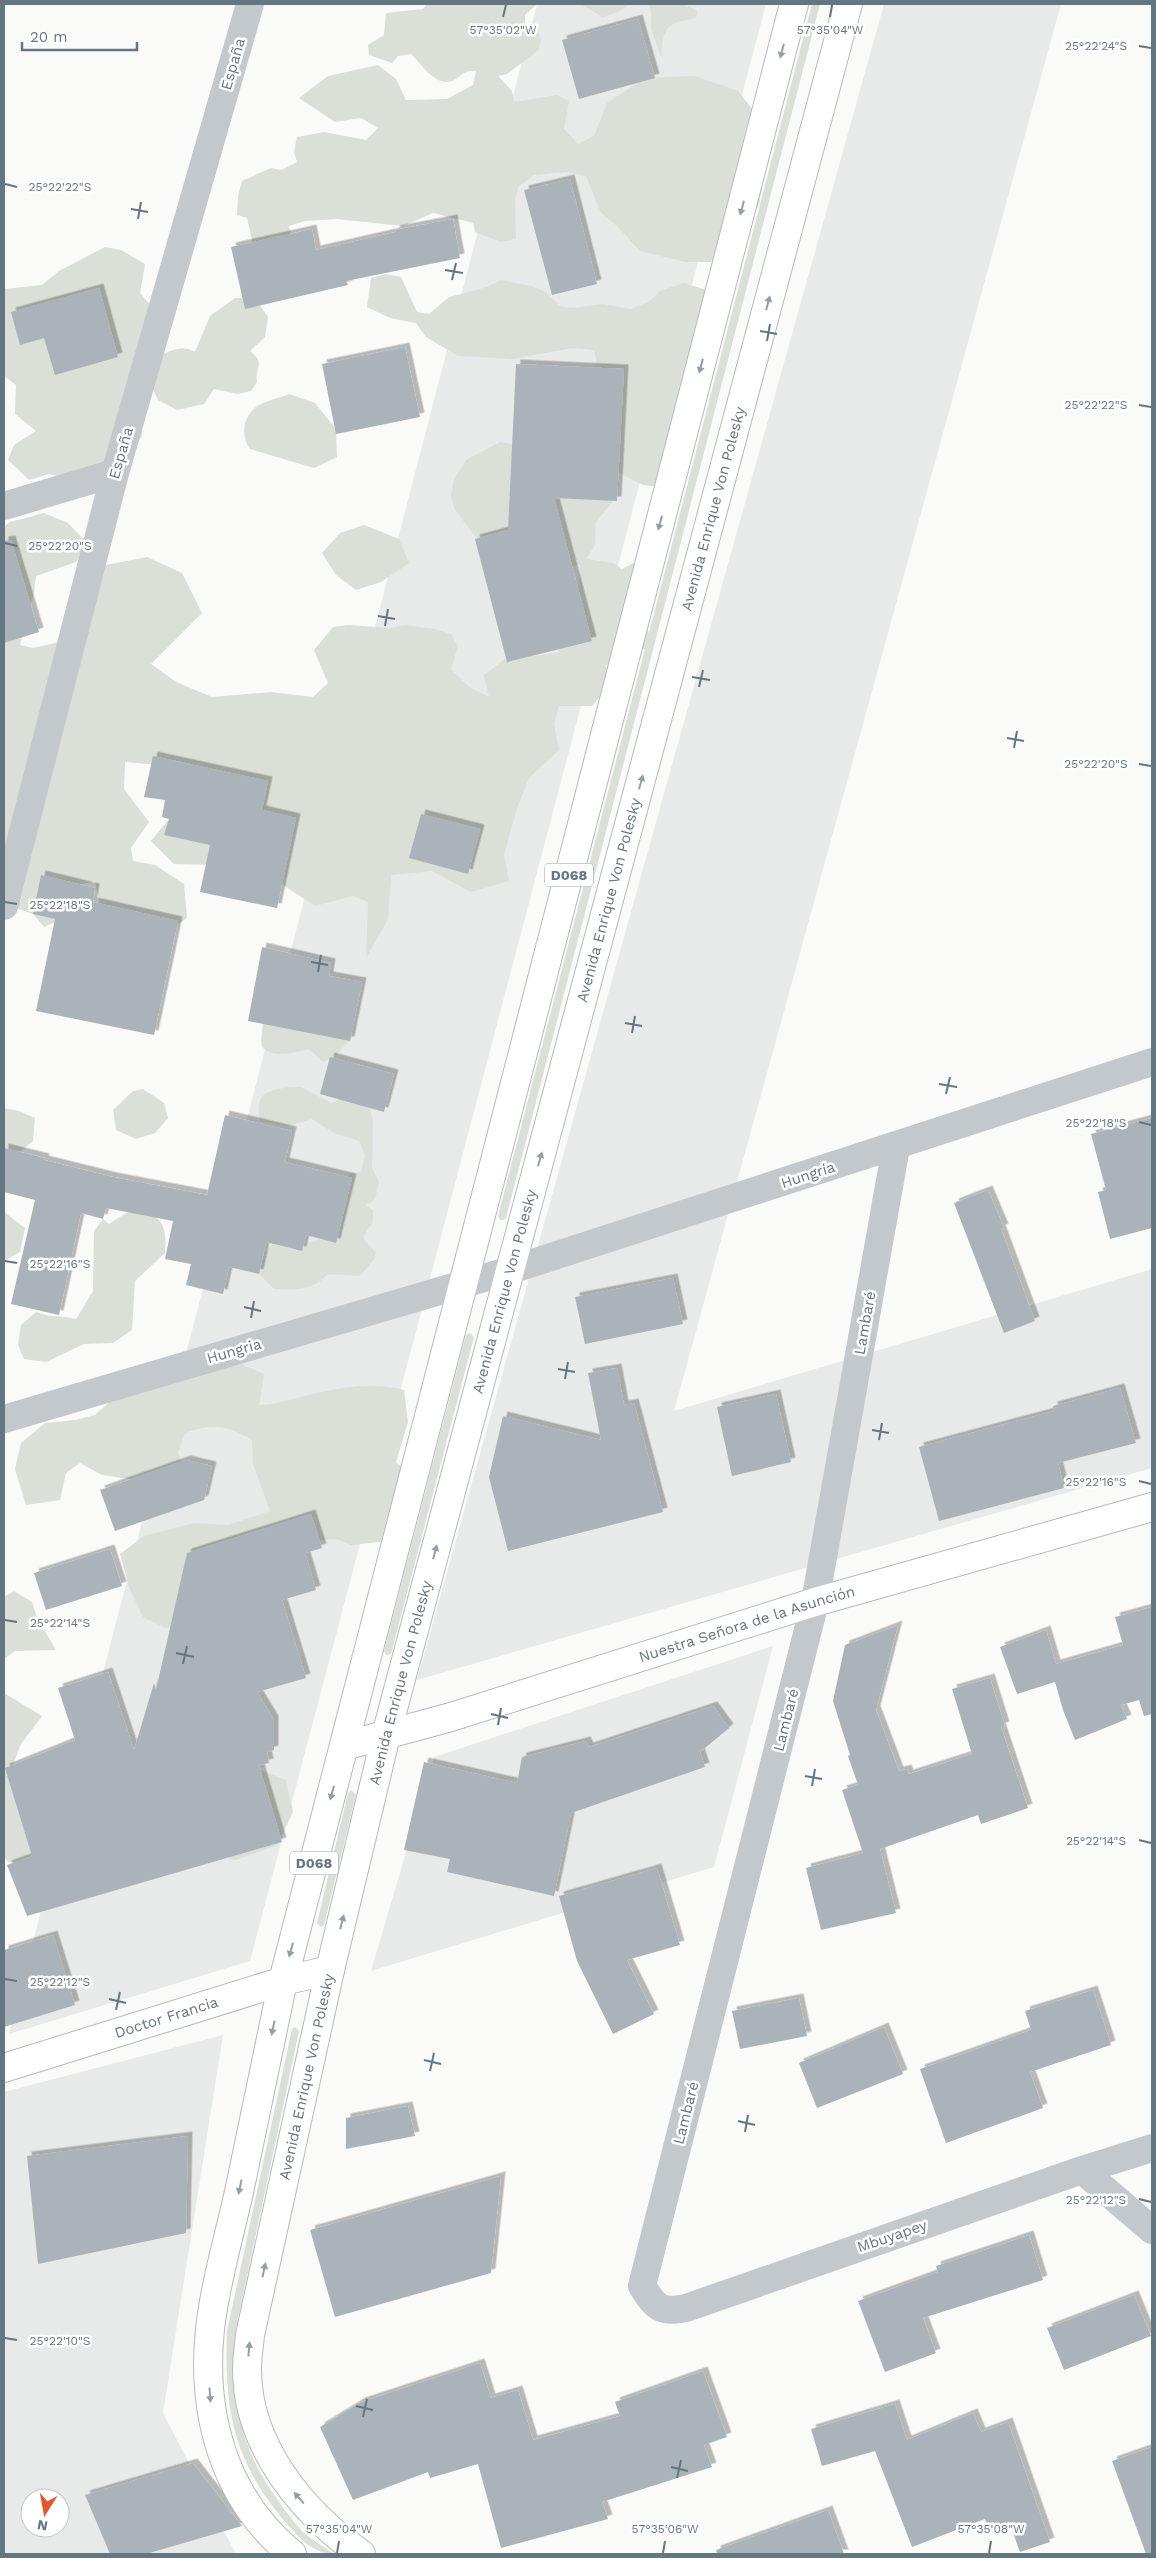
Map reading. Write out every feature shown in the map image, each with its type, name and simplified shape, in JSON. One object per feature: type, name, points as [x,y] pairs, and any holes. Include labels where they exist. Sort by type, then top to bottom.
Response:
[{"type":"main road","name":"D068","points":[[283,1981],[794,4]]},
{"type":"main road","name":"Avenida Enrique Von Polesky","points":[[361,2554],[322,2525],[288,2486],[266,2447],[252,2408],[247,2370],[253,2317],[330,1970],[386,1735],[848,4]]},
{"type":"main road","name":"Nuestra Señora de la Asunción","points":[[344,1746],[451,1718],[815,1602],[1152,1507]]},
{"type":"main road","name":"Doctor Francia","points":[[4,2068],[283,1981],[330,1970]]},
{"type":"main road","points":[[283,1981],[210,2328],[208,2371],[211,2410],[218,2446],[235,2482],[258,2520],[292,2554]]},
{"type":"street","name":"España","points":[[4,906],[115,473],[250,4]]},
{"type":"street","points":[[4,506],[115,473]]},
{"type":"street","name":"Hungría","points":[[463,1284],[896,1147],[1152,1062]]},
{"type":"street","name":"Lambaré","points":[[642,2286],[815,1602],[896,1147]]},
{"type":"street","name":"Hungria","points":[[5,1422],[463,1284]]},
{"type":"street","name":"Mbuyapey","points":[[642,2286],[654,2305],[668,2311],[686,2308],[1082,2170],[1152,2148]]},
{"type":"street","points":[[1082,2170],[1152,2230]]},
{"type":"shaded area","points":[[427,4],[537,4],[525,15],[525,23],[537,29],[541,39],[539,50],[507,74],[498,76],[512,91],[514,102],[557,95],[569,101],[564,129],[578,144],[594,136],[607,103],[645,78],[694,76],[738,91],[771,133],[759,205],[727,262],[686,262],[640,251],[617,226],[601,213],[586,176],[567,172],[534,175],[518,187],[515,201],[516,239],[501,242],[475,232],[473,223],[433,213],[403,226],[337,219],[305,221],[289,226],[292,237],[254,249],[247,218],[237,215],[238,196],[242,181],[271,168],[281,170],[297,162],[294,152],[297,137],[324,132],[366,140],[378,128],[361,118],[335,122],[299,98],[328,76],[378,65],[396,79],[406,100],[447,99],[473,85],[476,71],[465,72],[456,79],[446,82],[434,77],[411,54],[398,56],[392,63],[369,55],[368,45],[384,35],[386,13],[423,9]]},
{"type":"shaded area","points":[[537,4],[766,4],[250,1961],[9,2034]]},
{"type":"shaded area","points":[[580,4],[631,4],[618,12],[603,17]]},
{"type":"shaded area","points":[[649,4],[683,4],[697,11],[696,18],[678,22],[668,28],[663,39],[661,57],[651,28]]},
{"type":"shaded area","points":[[812,4],[820,4],[506,1218],[500,1220],[498,1216],[645,649],[621,656],[605,666],[612,677],[608,687],[592,706],[559,706],[554,724],[559,750],[529,778],[517,808],[504,855],[509,881],[471,892],[432,871],[391,875],[388,919],[366,958],[368,902],[353,896],[315,906],[268,875],[218,865],[174,864],[151,841],[169,819],[159,765],[125,762],[124,789],[149,822],[131,848],[133,861],[155,865],[184,884],[187,918],[150,944],[101,912],[95,881],[75,886],[69,916],[44,927],[33,914],[4,904],[4,527],[10,522],[44,513],[68,523],[88,544],[76,562],[36,576],[34,592],[20,645],[33,648],[65,641],[85,585],[106,565],[147,557],[182,573],[202,613],[151,664],[176,682],[212,697],[270,692],[313,697],[328,683],[314,650],[333,627],[348,625],[389,628],[405,625],[435,629],[451,634],[458,646],[451,669],[469,687],[489,697],[484,675],[505,659],[559,653],[558,648],[578,595],[580,564],[551,578],[490,548],[474,535],[454,508],[451,496],[454,479],[466,460],[500,442],[515,445],[613,501],[596,522],[595,545],[586,559],[613,563],[622,569],[639,560],[644,620],[649,633]]},
{"type":"shaded area","points":[[884,4],[1061,4],[674,1411],[1152,1269],[1152,1468],[417,1680]]},
{"type":"shaded area","points":[[105,247],[121,250],[145,264],[140,293],[153,308],[152,359],[184,348],[195,352],[210,316],[235,298],[255,298],[268,317],[265,337],[250,351],[258,359],[259,363],[257,382],[251,391],[238,394],[214,389],[204,404],[177,410],[158,400],[150,383],[142,425],[142,436],[131,451],[71,479],[49,474],[29,480],[8,460],[14,445],[36,431],[15,414],[16,385],[4,376],[4,289],[42,285],[59,271]]},
{"type":"shaded area","points":[[386,274],[401,277],[417,312],[429,314],[449,297],[487,287],[501,280],[531,286],[546,292],[560,306],[571,308],[603,304],[631,309],[650,301],[660,291],[684,283],[710,291],[687,376],[681,386],[685,398],[659,487],[643,485],[609,468],[590,372],[597,362],[594,350],[572,348],[513,359],[458,356],[426,337],[416,323],[390,318],[367,307],[371,278]]},
{"type":"shaded area","points":[[289,394],[315,403],[336,429],[337,457],[314,468],[250,449],[245,439],[244,428],[251,411],[263,403]]},
{"type":"shaded area","points":[[364,525],[399,539],[409,563],[381,582],[356,590],[336,575],[322,553],[340,533]]},
{"type":"shaded area","points":[[263,1022],[338,1031],[353,1037],[336,1055],[323,1062],[309,1049],[284,1054],[271,1053],[266,1050],[261,1044]]},
{"type":"shaded area","points":[[301,1087],[331,1103],[343,1098],[370,1109],[373,1122],[372,1168],[379,1182],[375,1199],[366,1205],[373,1210],[373,1222],[364,1235],[364,1240],[376,1252],[374,1259],[360,1276],[328,1274],[316,1284],[303,1288],[274,1289],[259,1274],[264,1255],[272,1244],[298,1251],[307,1243],[320,1239],[336,1243],[332,1226],[335,1208],[350,1174],[361,1172],[365,1155],[359,1141],[334,1133],[312,1119],[288,1126],[260,1121],[259,1104],[264,1095],[274,1090]]},
{"type":"shaded area","points":[[143,1089],[164,1103],[168,1118],[155,1133],[136,1139],[116,1130],[113,1110],[133,1091]]},
{"type":"shaded area","points":[[4,1108],[19,1111],[35,1118],[33,1141],[16,1155],[4,1151]]},
{"type":"shaded area","points":[[143,1208],[156,1217],[163,1226],[165,1253],[135,1281],[132,1330],[113,1343],[84,1344],[46,1362],[24,1359],[18,1345],[21,1325],[36,1312],[76,1319],[93,1291],[94,1231],[103,1219],[109,1224],[126,1213]]},
{"type":"shaded area","points":[[4,1212],[25,1228],[20,1252],[4,1261]]},
{"type":"shaded area","points":[[470,1333],[474,1337],[391,1654],[386,1655],[384,1651],[466,1335]]},
{"type":"shaded area","points":[[225,1357],[264,1374],[259,1405],[273,1404],[322,1392],[355,1387],[388,1387],[404,1390],[408,1422],[396,1462],[402,1467],[398,1540],[351,1545],[336,1539],[306,1541],[211,1614],[166,1628],[143,1617],[129,1587],[120,1554],[144,1536],[194,1523],[228,1525],[270,1511],[253,1464],[252,1440],[235,1431],[220,1427],[204,1428],[185,1433],[178,1453],[184,1467],[148,1482],[102,1475],[80,1463],[66,1473],[60,1500],[26,1505],[15,1469],[21,1443],[45,1423],[76,1420],[95,1415],[117,1395]]},
{"type":"shaded area","points":[[14,1591],[32,1602],[37,1618],[56,1650],[15,1651],[4,1659],[4,1597]]},
{"type":"shaded area","points":[[773,1646],[714,1867],[371,1971],[434,1757]]},
{"type":"shaded area","points":[[4,1693],[42,1716],[21,1744],[13,1765],[58,1819],[29,1864],[8,1862],[4,1856]]},
{"type":"shaded area","points":[[250,1766],[286,1780],[293,1812],[277,1845],[236,1860],[204,1854]]},
{"type":"shaded area","points":[[351,1790],[356,1795],[324,1925],[321,1927],[317,1923],[348,1793]]},
{"type":"shaded area","points":[[295,2027],[299,2031],[235,2333],[235,2378],[240,2420],[254,2460],[264,2480],[283,2508],[303,2532],[334,2554],[315,2549],[298,2536],[270,2502],[255,2480],[244,2458],[236,2435],[228,2387],[227,2331],[292,2029]]},
{"type":"shaded area","points":[[223,2035],[163,2413],[236,2554],[4,2554],[4,2092]]},
{"type":"building","points":[[638,19],[655,78],[579,99],[562,40]]},
{"type":"building","points":[[570,179],[597,284],[552,295],[524,190]]},
{"type":"building","points":[[453,219],[460,258],[346,281],[348,285],[245,309],[231,247],[312,229],[316,250],[396,232],[395,230]]},
{"type":"building","points":[[99,288],[118,357],[55,375],[44,338],[20,345],[11,312]]},
{"type":"building","points":[[405,347],[420,417],[336,434],[322,364]]},
{"type":"building","points":[[516,364],[624,369],[617,501],[554,498],[592,641],[507,662],[475,539],[508,530]]},
{"type":"building","points":[[11,540],[39,632],[4,643],[4,541]]},
{"type":"building","points":[[153,756],[268,781],[262,810],[296,818],[277,908],[200,892],[210,845],[164,835],[169,819],[162,817],[165,800],[144,797]]},
{"type":"building","points":[[421,814],[480,829],[468,874],[409,858]]},
{"type":"building","points":[[41,875],[95,888],[93,902],[178,921],[154,1035],[36,1011],[55,919],[33,914]]},
{"type":"building","points":[[262,947],[331,963],[329,976],[362,982],[350,1041],[248,1021]]},
{"type":"building","points":[[330,1057],[394,1074],[384,1112],[320,1094]]},
{"type":"building","points":[[225,1115],[292,1131],[285,1162],[352,1178],[336,1243],[306,1235],[302,1251],[266,1242],[259,1274],[229,1267],[223,1294],[186,1285],[191,1264],[165,1259],[173,1221],[106,1208],[103,1219],[81,1213],[59,1315],[11,1304],[35,1200],[4,1192],[4,1148],[113,1177],[207,1195]]},
{"type":"building","points":[[1152,1118],[1152,1228],[1110,1239],[1098,1192],[1106,1190],[1091,1134]]},
{"type":"building","points":[[988,1190],[1004,1228],[1001,1229],[1035,1321],[1004,1333],[954,1203]]},
{"type":"building","points":[[673,1278],[683,1324],[585,1344],[575,1297]]},
{"type":"building","points":[[617,1368],[624,1405],[634,1403],[663,1512],[508,1551],[489,1477],[503,1416],[601,1440],[588,1373]]},
{"type":"building","points":[[1120,1388],[1136,1443],[1058,1463],[1064,1488],[939,1521],[919,1447],[1054,1411],[1053,1406]]},
{"type":"building","points":[[776,1394],[791,1462],[732,1476],[717,1407]]},
{"type":"building","points":[[186,1460],[212,1466],[204,1500],[115,1531],[100,1490]]},
{"type":"building","points":[[311,1514],[322,1548],[305,1553],[316,1590],[282,1600],[306,1678],[257,1692],[274,1720],[274,1750],[267,1752],[269,1763],[259,1765],[282,1842],[27,1916],[7,1865],[32,1856],[5,1768],[75,1740],[58,1688],[108,1672],[134,1750],[154,1683],[156,1690],[187,1553]]},
{"type":"building","points":[[110,1549],[122,1586],[46,1610],[34,1573]]},
{"type":"building","points":[[1152,1607],[1152,1714],[1144,1716],[1139,1700],[1121,1705],[1127,1719],[1075,1740],[1063,1710],[1055,1682],[1017,1694],[1000,1647],[1046,1630],[1056,1664],[1123,1645],[1115,1617]]},
{"type":"building","points":[[898,1625],[876,1710],[899,1771],[907,1769],[909,1774],[972,1754],[952,1689],[990,1678],[1005,1726],[1001,1727],[1028,1808],[981,1824],[978,1815],[880,1849],[896,1913],[821,1930],[806,1868],[863,1853],[842,1790],[858,1785],[833,1701],[845,1645]]},
{"type":"building","points":[[713,1706],[729,1728],[700,1752],[705,1767],[571,1813],[554,1896],[447,1872],[450,1859],[404,1850],[424,1762],[517,1783],[522,1757],[586,1741],[589,1747]]},
{"type":"building","points":[[657,1868],[680,1945],[627,1960],[654,2014],[613,2034],[577,1961],[559,1896]]},
{"type":"building","points":[[53,1935],[75,2005],[4,2027],[4,1950]]},
{"type":"building","points":[[1093,1990],[1111,2045],[1030,2072],[1043,2108],[946,2143],[920,2069],[1031,2030],[1025,2011]]},
{"type":"building","points":[[799,1998],[807,2036],[740,2049],[732,2011]]},
{"type":"building","points":[[884,2027],[903,2074],[817,2108],[799,2063]]},
{"type":"building","points":[[408,2106],[415,2136],[346,2149],[346,2118]]},
{"type":"building","points":[[188,2136],[186,2233],[38,2264],[27,2156]]},
{"type":"building","points":[[501,2176],[491,2273],[335,2317],[310,2230]]},
{"type":"building","points":[[1029,2235],[1043,2280],[923,2318],[936,2353],[885,2372],[858,2301],[938,2272],[936,2266]]},
{"type":"building","points":[[1134,2295],[1151,2336],[1064,2370],[1047,2328]]},
{"type":"building","points":[[480,2363],[491,2398],[518,2390],[533,2440],[620,2416],[615,2402],[703,2371],[727,2437],[704,2445],[712,2467],[602,2502],[608,2519],[501,2548],[478,2464],[430,2478],[428,2472],[353,2500],[320,2427],[361,2402]]},
{"type":"building","points":[[895,2404],[907,2440],[973,2413],[981,2432],[1008,2422],[1050,2542],[1020,2552],[1009,2522],[989,2529],[985,2519],[912,2547],[875,2451],[822,2466],[811,2429]]},
{"type":"building","points":[[1152,2447],[1152,2554],[1146,2554],[1112,2461]]},
{"type":"building","points":[[193,2463],[242,2526],[146,2554],[110,2554],[85,2495]]},
{"type":"building","points":[[828,2510],[844,2554],[717,2554],[716,2550]]}]
